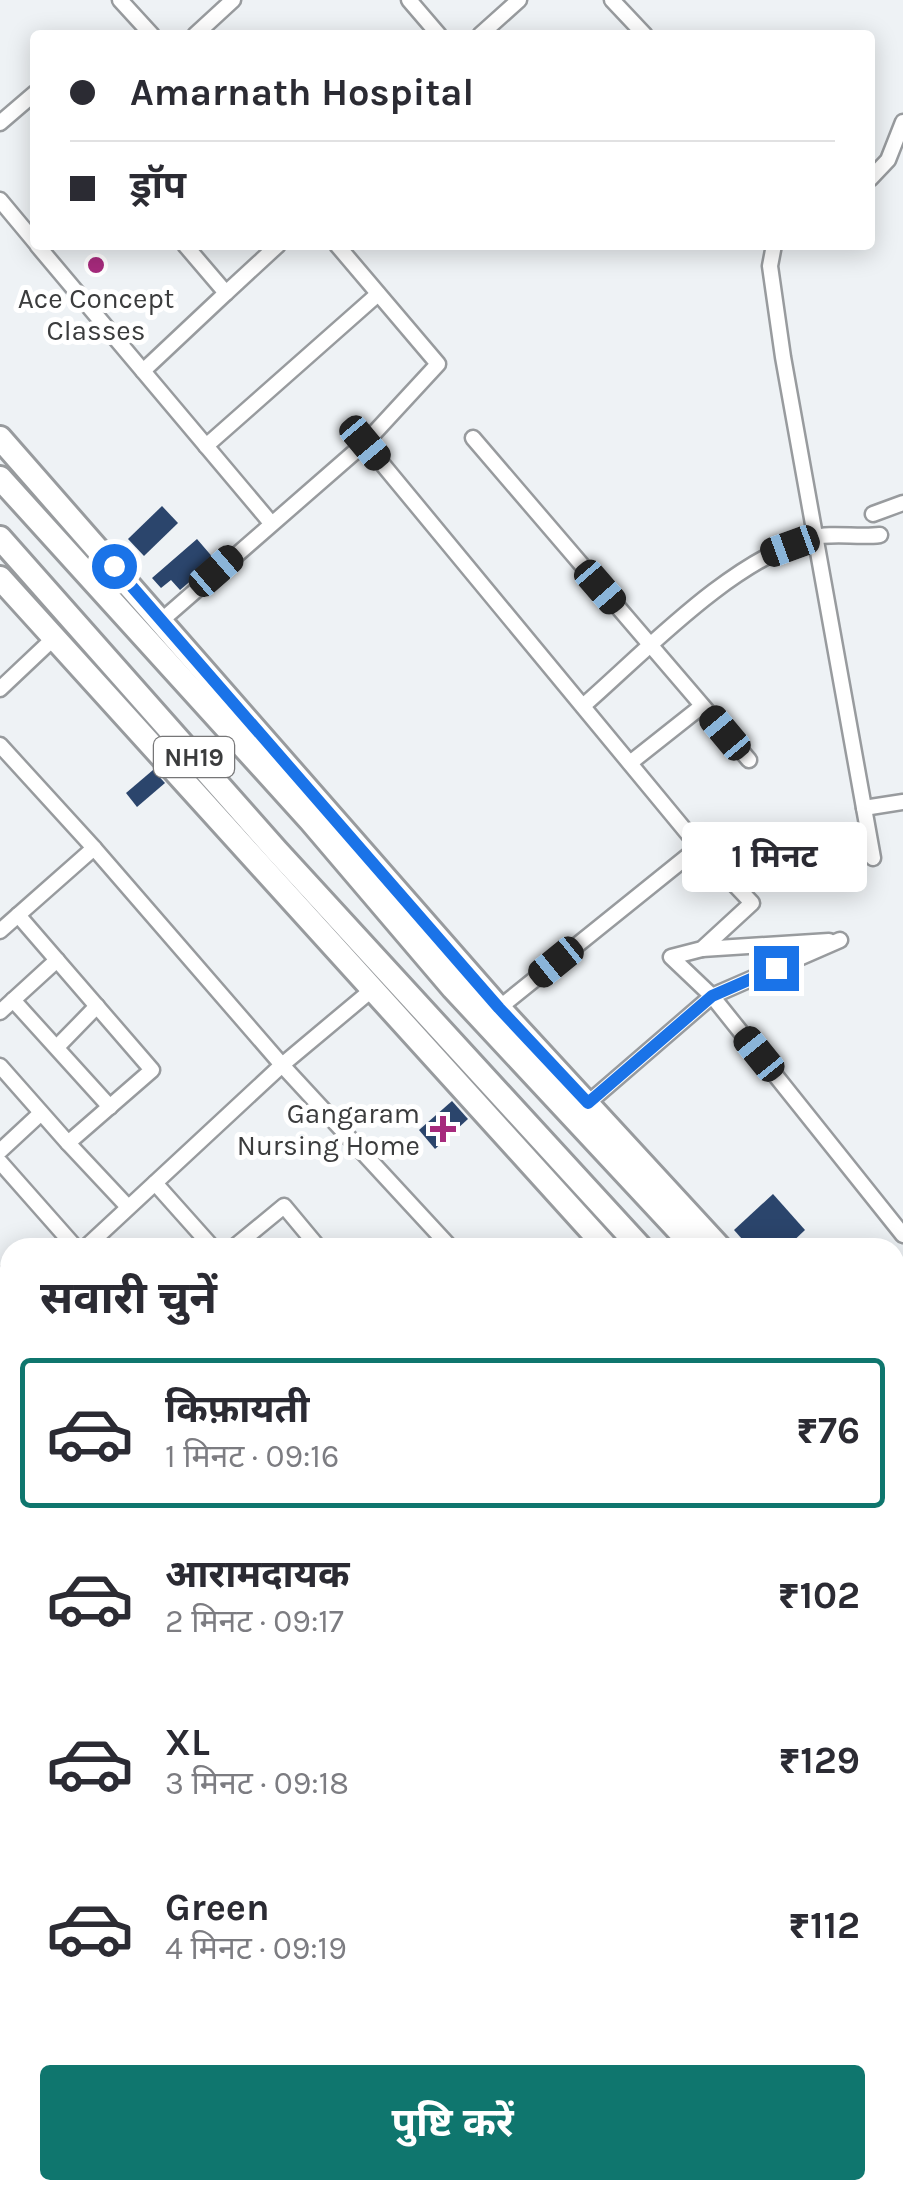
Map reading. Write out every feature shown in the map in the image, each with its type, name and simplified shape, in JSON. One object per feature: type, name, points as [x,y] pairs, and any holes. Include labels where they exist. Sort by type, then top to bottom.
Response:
[{"type":"main road","points":[[0,438],[499,1008],[711,1238]]},
{"type":"main road","name":"NH19","points":[[0,478],[310,820],[421,950],[686,1238]]},
{"type":"main road","name":"NH19","points":[[0,538],[382,981],[631,1238]]},
{"type":"main road","points":[[0,578],[382,981],[598,1238]]},
{"type":"street","points":[[120,0],[147,30]]},
{"type":"street","points":[[201,30],[233,0]]},
{"type":"street","points":[[408,0],[435,30]]},
{"type":"street","points":[[486,30],[519,0]]},
{"type":"street","points":[[612,0],[640,30]]},
{"type":"street","points":[[0,124],[30,97]]},
{"type":"street","points":[[875,174],[888,160],[903,122]]},
{"type":"street","points":[[0,200],[30,234]]},
{"type":"street","points":[[43,250],[271,523]]},
{"type":"street","points":[[189,250],[226,294]]},
{"type":"street","points":[[143,371],[273,250]]},
{"type":"street","points":[[162,620],[365,443],[438,364],[341,250]]},
{"type":"street","points":[[773,250],[770,266],[778,321],[874,858]]},
{"type":"street","points":[[206,446],[378,294]]},
{"type":"street","points":[[473,438],[749,760]]},
{"type":"street","points":[[365,443],[630,764],[752,903],[702,949]]},
{"type":"street","points":[[873,514],[903,503]]},
{"type":"street","points":[[582,706],[729,579],[764,556],[815,537],[880,535]]},
{"type":"street","points":[[0,689],[54,638]]},
{"type":"street","points":[[630,764],[702,706]]},
{"type":"street","points":[[0,746],[282,1065],[442,1238]]},
{"type":"street","points":[[864,808],[903,802]]},
{"type":"street","points":[[499,1008],[700,847]]},
{"type":"street","points":[[0,931],[94,848]]},
{"type":"street","points":[[18,915],[152,1070],[68,1144]]},
{"type":"street","points":[[588,1103],[712,996],[840,940],[702,949],[672,957],[712,996],[903,1236]]},
{"type":"street","points":[[0,1012],[57,960]]},
{"type":"street","points":[[96,1238],[282,1065],[382,981]]},
{"type":"street","points":[[13,1000],[110,1106]]},
{"type":"street","points":[[58,1046],[97,1006]]},
{"type":"street","points":[[0,1066],[128,1207]]},
{"type":"street","points":[[0,1151],[41,1113]]},
{"type":"street","points":[[0,1162],[67,1238]]},
{"type":"street","points":[[154,1183],[204,1238]]},
{"type":"street","points":[[246,1238],[284,1206],[311,1238]]},
{"type":"building","points":[[162,506],[178,523],[144,556],[128,539]]},
{"type":"building","points":[[197,539],[215,560],[180,590],[171,580],[161,588],[152,578]]},
{"type":"building","points":[[153,770],[165,783],[137,807],[126,793]]},
{"type":"building","points":[[452,1101],[468,1119],[435,1149],[419,1130]]},
{"type":"building","points":[[773,1194],[805,1230],[797,1238],[741,1238],[734,1230]]},
{"type":"place","name":"Ace Concept Classes","points":[[96,265]]},
{"type":"place","name":"Gangaram Nursing Home","points":[[443,1129]]},
{"type":"route","points":[[114,566],[499,1008],[588,1103],[712,996],[776,968]]}]
